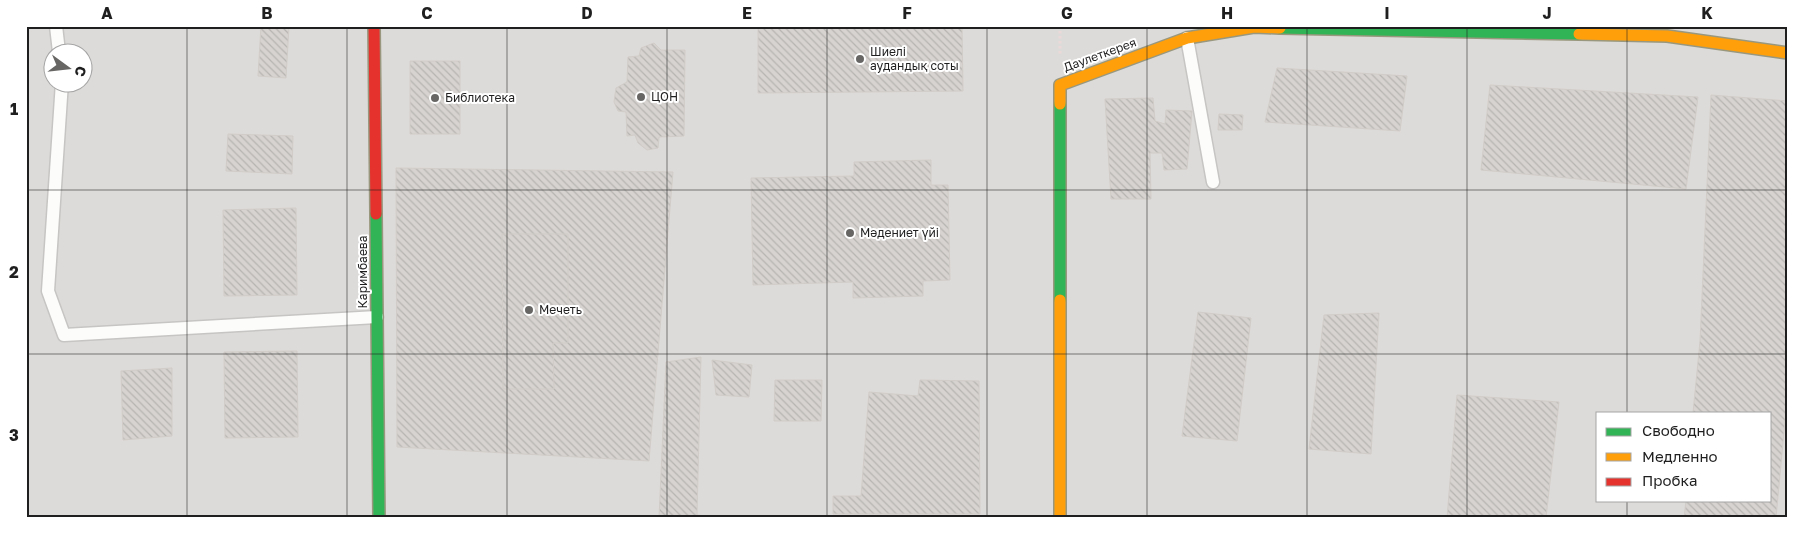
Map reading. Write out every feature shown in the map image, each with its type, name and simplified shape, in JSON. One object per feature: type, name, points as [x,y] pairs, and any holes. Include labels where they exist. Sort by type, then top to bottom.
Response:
[{"type":"street","name":"Каримбаева","points":[[374,26],[378,518]]},
{"type":"street","name":"Даулеткерея","points":[[1060,518],[1060,84],[1187,38],[1254,27],[1657,35],[1788,54]]},
{"type":"lane","points":[[56,26],[58,42]]},
{"type":"lane","points":[[1187,38],[1213,182]]},
{"type":"lane","points":[[61,92],[48,291],[64,335],[377,317]]},
{"type":"shaded area","points":[[26,26],[1788,26],[1788,518],[26,518]]},
{"type":"building","points":[[261,26],[289,26],[286,78],[258,76]]},
{"type":"building","name":"Шиелі аудандық соты","points":[[758,26],[962,26],[963,91],[758,93]]},
{"type":"building","name":"ЦОН","points":[[654,43],[661,50],[685,50],[684,136],[659,137],[658,148],[647,150],[638,143],[635,135],[627,136],[626,112],[618,111],[614,102],[616,88],[627,82],[628,57],[639,56],[641,48]]},
{"type":"building","name":"Библиотека","points":[[410,61],[460,61],[460,134],[410,134]]},
{"type":"building","points":[[1277,68],[1407,76],[1400,131],[1265,122]]},
{"type":"building","points":[[1490,85],[1698,97],[1686,189],[1481,170]]},
{"type":"building","points":[[1711,95],[1788,101],[1788,389],[1776,518],[1684,518],[1686,502],[1772,502],[1772,412],[1693,412],[1700,341]]},
{"type":"building","points":[[1153,98],[1155,121],[1165,124],[1166,110],[1192,111],[1187,169],[1164,170],[1162,153],[1150,153],[1151,199],[1111,199],[1105,99]]},
{"type":"building","points":[[1219,114],[1243,115],[1242,130],[1218,130]]},
{"type":"building","points":[[228,134],[293,136],[292,174],[226,171]]},
{"type":"building","name":"Мәдениет үйі","points":[[931,160],[931,185],[948,185],[950,280],[923,281],[923,296],[853,298],[853,282],[753,285],[751,178],[854,176],[854,162]]},
{"type":"building","name":"Мечеть","points":[[396,168],[673,172],[649,461],[397,447]]},
{"type":"building","points":[[296,208],[297,295],[224,296],[223,210]]},
{"type":"building","points":[[502,234],[568,234],[568,343],[553,343],[554,389],[503,389]]},
{"type":"building","points":[[1198,312],[1251,318],[1237,441],[1182,436]]},
{"type":"building","points":[[1379,313],[1371,454],[1309,449],[1324,315]]},
{"type":"building","points":[[297,351],[298,437],[225,438],[224,352]]},
{"type":"building","points":[[701,357],[697,515],[720,518],[659,518],[666,362]]},
{"type":"building","points":[[712,360],[752,365],[749,397],[716,395]]},
{"type":"building","points":[[172,368],[172,436],[123,440],[121,371]]},
{"type":"building","points":[[775,380],[822,380],[821,421],[774,421]]},
{"type":"building","points":[[920,380],[979,381],[980,514],[833,514],[833,496],[861,496],[869,392],[918,396]]},
{"type":"building","points":[[1457,395],[1559,402],[1546,518],[1447,518]]},
{"type":"traffic: fast","points":[[1280,28],[1579,34]]},
{"type":"traffic: fast","points":[[1060,104],[1060,300]]},
{"type":"traffic: fast","points":[[376,214],[379,518]]},
{"type":"traffic: slow","points":[[1060,104],[1060,85],[1187,38],[1254,27],[1280,28]]},
{"type":"traffic: slow","points":[[1579,34],[1667,36],[1788,53]]},
{"type":"traffic: slow","points":[[1060,300],[1060,518]]},
{"type":"traffic: jam","points":[[374,26],[376,214]]},
{"type":"place","name":"Шиелі аудандық соты","points":[[860,59]]},
{"type":"place","name":"ЦОН","points":[[641,97]]},
{"type":"place","name":"Библиотека","points":[[435,98]]},
{"type":"place","name":"Мәдениет үйі","points":[[850,233]]},
{"type":"place","name":"Мечеть","points":[[529,310]]}]
